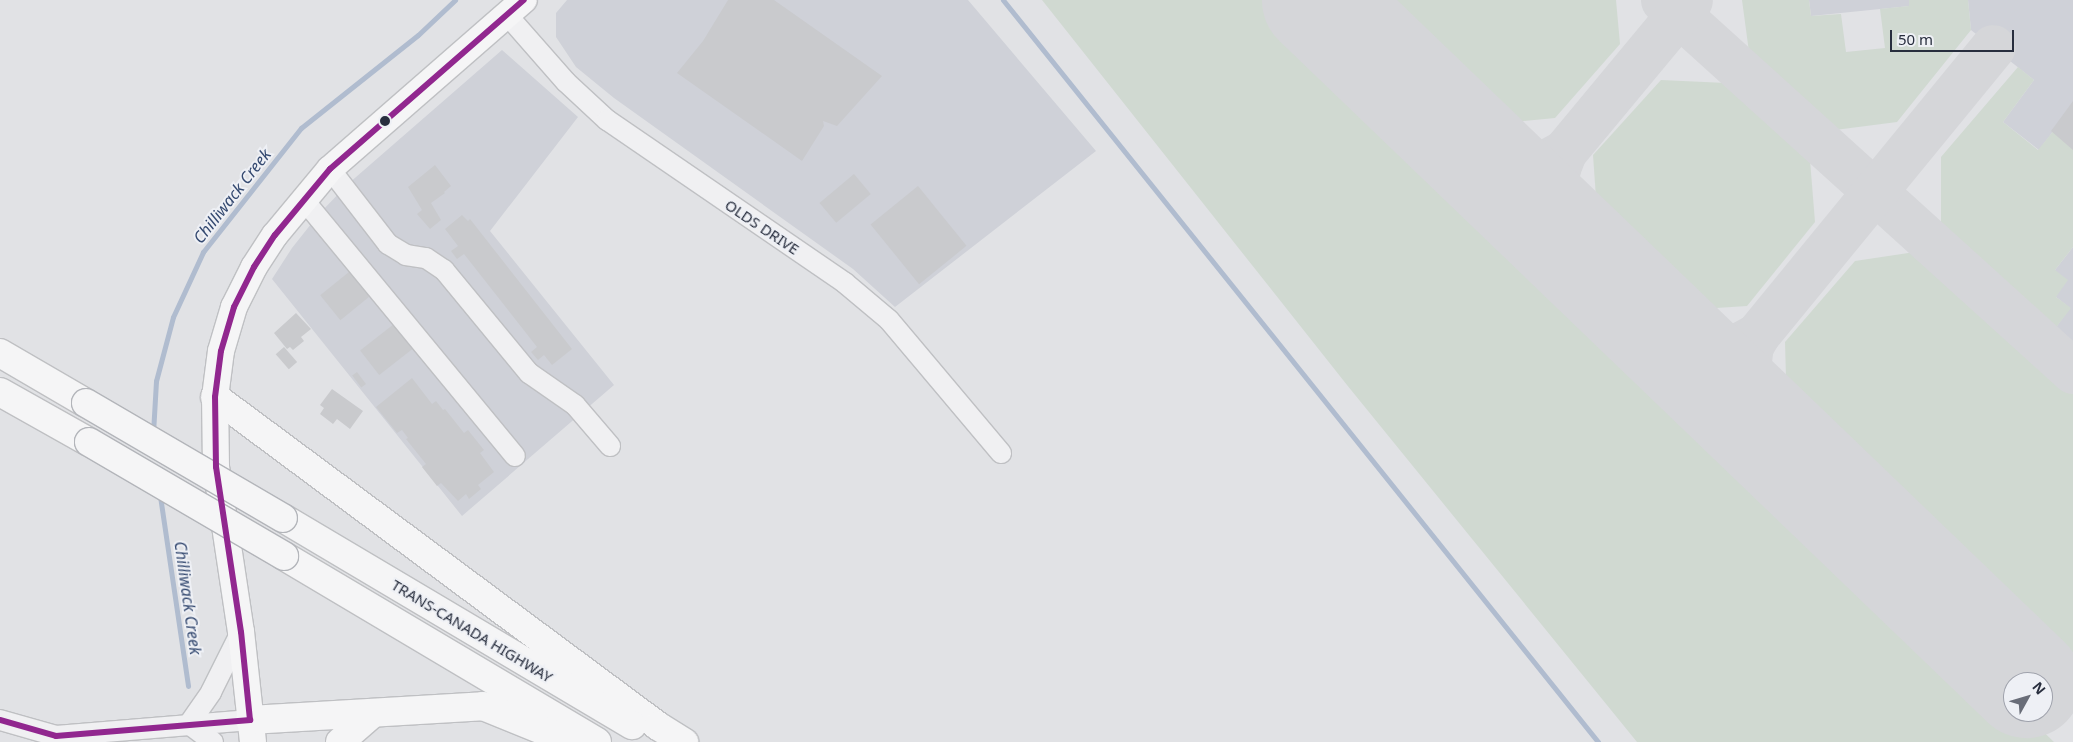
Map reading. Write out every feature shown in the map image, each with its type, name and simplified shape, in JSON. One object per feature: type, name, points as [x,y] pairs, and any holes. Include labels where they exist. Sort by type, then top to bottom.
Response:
[{"type":"highway","name":"TRANS-CANADA HIGHWAY","points":[[0,354],[283,518],[662,742]]},
{"type":"highway","name":"TRANS-CANADA HIGHWAY","points":[[0,392],[284,556],[597,742]]},
{"type":"highway","points":[[214,396],[658,726],[684,742]]},
{"type":"highway","points":[[252,731],[372,714],[483,706],[554,733],[571,742]]},
{"type":"highway","points":[[340,742],[372,714]]},
{"type":"main road","points":[[252,731],[241,632],[216,467],[214,396],[221,350],[234,307],[254,267],[275,235],[303,199],[330,169],[516,8]]},
{"type":"street","name":"OLDS DRIVE","points":[[516,8],[566,82],[607,120],[845,283],[890,320],[1001,453]]},
{"type":"street","points":[[330,169],[388,244],[406,255],[426,258],[444,270],[529,374],[575,405],[610,446]]},
{"type":"street","points":[[303,199],[515,456]]},
{"type":"street","points":[[189,724],[211,692],[241,632]]},
{"type":"street","points":[[0,720],[56,736],[189,724],[252,731]]},
{"type":"street","points":[[189,724],[213,742]]},
{"type":"shaded area","points":[[567,0],[968,0],[1096,151],[895,307],[853,269],[614,98],[576,67],[556,37],[556,13]]},
{"type":"shaded area","points":[[1042,0],[1281,0],[2003,692],[2003,722],[2033,722],[2054,742],[1637,742],[1347,385]]},
{"type":"shaded area","points":[[1363,0],[1616,0],[1620,44],[1555,118],[1492,124]]},
{"type":"shaded area","points":[[1742,0],[1809,0],[1811,16],[1841,14],[1846,52],[1885,48],[1880,9],[1909,6],[1909,0],[1968,0],[1971,30],[1897,122],[1835,130],[1749,52]]},
{"type":"shaded area","points":[[1809,0],[1909,0],[1910,6],[1811,16]]},
{"type":"shaded area","points":[[1968,0],[2073,0],[2073,105],[2039,150],[2003,122],[2034,80],[1971,30]]},
{"type":"shaded area","points":[[502,50],[578,117],[490,231],[614,385],[462,516],[272,279],[292,248],[319,214],[348,184]]},
{"type":"shaded area","points":[[2018,67],[2034,80],[2003,122],[2038,150],[2055,129],[2073,142],[2073,247],[2055,270],[2068,280],[2056,297],[2071,308],[2054,330],[1941,224],[1941,157]]},
{"type":"shaded area","points":[[1661,80],[1726,83],[1810,160],[1815,222],[1747,306],[1685,310],[1598,226],[1593,155]]},
{"type":"shaded area","points":[[2073,247],[2073,345],[2054,330],[2070,308],[2056,297],[2055,270]]},
{"type":"shaded area","points":[[1915,252],[2073,393],[2073,689],[1787,413],[1785,342],[1855,261]]},
{"type":"building","points":[[728,0],[774,0],[882,76],[837,126],[823,121],[824,126],[802,161],[677,73],[703,41]]},
{"type":"building","points":[[2073,101],[2073,150],[2051,131]]},
{"type":"building","points":[[435,165],[451,186],[431,203],[441,220],[430,229],[417,214],[422,210],[408,187]]},
{"type":"building","points":[[854,174],[871,194],[836,223],[820,203]]},
{"type":"building","points":[[918,186],[966,246],[919,284],[871,224]]},
{"type":"building","points":[[462,215],[468,221],[470,219],[572,349],[552,365],[544,355],[538,360],[531,352],[537,347],[464,254],[457,259],[451,251],[458,246],[445,229]]},
{"type":"building","points":[[349,272],[369,297],[340,320],[320,295]]},
{"type":"building","points":[[296,313],[311,329],[301,337],[304,341],[293,350],[290,347],[287,349],[274,333]]},
{"type":"building","points":[[394,324],[413,348],[379,375],[360,350]]},
{"type":"building","points":[[284,347],[297,362],[289,369],[276,354]]},
{"type":"building","points":[[357,372],[366,384],[361,388],[352,376]]},
{"type":"building","points":[[412,378],[432,404],[436,401],[443,410],[445,409],[464,433],[468,430],[484,450],[480,453],[494,472],[478,485],[481,489],[469,499],[466,494],[458,501],[441,483],[437,486],[422,467],[426,464],[406,439],[408,438],[402,430],[397,433],[376,407]]},
{"type":"building","points":[[332,389],[363,411],[350,429],[337,419],[333,424],[320,414],[324,408],[320,405]]},
{"type":"waterway","name":"Chilliwack Creek","points":[[153,433],[156,381],[173,317],[203,252],[301,128],[418,35],[455,0]]},
{"type":"waterway","points":[[1003,0],[1598,742]]},
{"type":"waterway","name":"Chilliwack Creek","points":[[160,496],[188,686]]},
{"type":"taxiway","points":[[1663,0],[2073,371]]},
{"type":"taxiway","points":[[1567,241],[1555,211],[1552,191],[1564,152],[1690,0]]},
{"type":"taxiway","points":[[1763,429],[1752,406],[1746,385],[1751,346],[1757,335],[1993,47]]},
{"type":"taxiway","points":[[1482,159],[1501,167],[1522,166],[1547,161],[1564,152]]},
{"type":"taxiway","points":[[1661,331],[1691,345],[1714,349],[1737,346],[1757,335]]},
{"type":"runway","points":[[1317,0],[2016,672]]},
{"type":"transit line","points":[[0,720],[56,736],[250,720],[241,632],[216,467],[215,397],[221,351],[234,307],[254,267],[275,235],[330,169],[524,0]]}]
